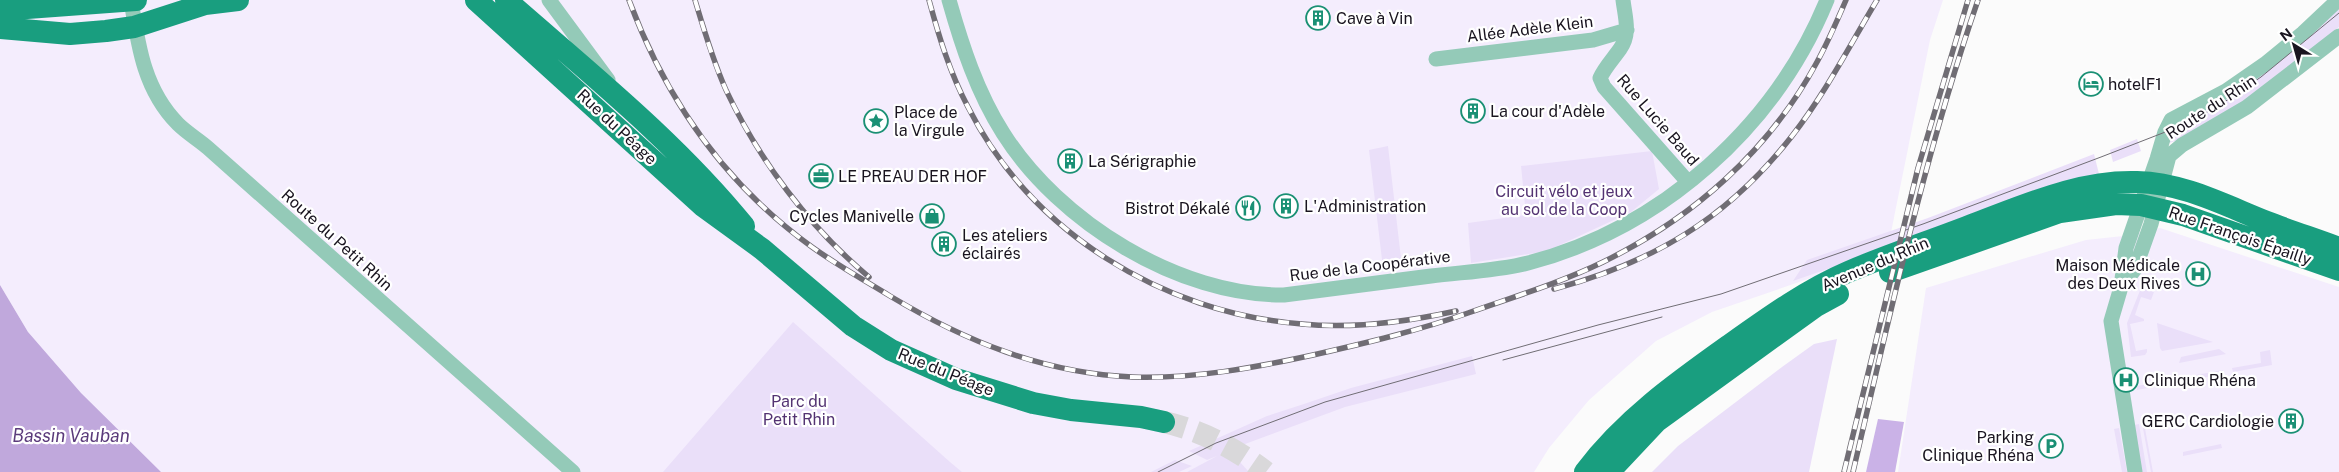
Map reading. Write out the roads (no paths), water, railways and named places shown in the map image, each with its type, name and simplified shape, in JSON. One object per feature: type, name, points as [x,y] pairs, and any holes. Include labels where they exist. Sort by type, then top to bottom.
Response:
[{"type":"main road","points":[[0,10],[133,0]]},
{"type":"main road","points":[[0,28],[70,34],[134,27],[187,8],[238,0]]},
{"type":"main road","name":"Rue du Péage","points":[[476,0],[703,206],[762,248],[853,326],[891,350],[924,366],[991,392],[1071,410],[1141,417],[1164,422]]},
{"type":"main road","name":"Rue du Péage","points":[[506,0],[624,104],[716,192],[762,248]]},
{"type":"main road","name":"Rue François Épailly","points":[[2155,183],[2191,190],[2269,223],[2339,248]]},
{"type":"main road","name":"Avenue du Rhin","points":[[1584,472],[1631,420],[1688,375],[1786,306],[1847,272],[2065,192],[2104,184],[2155,183]]},
{"type":"main road","name":"Avenue du Rhin","points":[[1609,472],[1657,421],[1816,306],[1842,291],[1986,237],[2060,212],[2105,205],[2148,206]]},
{"type":"main road","name":"Rue François Épailly","points":[[2148,206],[2183,215],[2339,270]]},
{"type":"street","name":"Route du Petit Rhin","points":[[133,0],[134,27],[147,77],[178,125],[208,148],[572,472]]},
{"type":"street","name":"Rue du Péage","points":[[549,0],[624,104]]},
{"type":"street","name":"Rue de la Coopérative","points":[[949,0],[964,50],[991,113],[1031,170],[1063,201],[1102,234],[1150,261],[1200,282],[1263,295],[1284,295],[1527,263],[1580,245],[1633,220],[1719,158],[1752,124],[1792,69],[1819,20],[1827,0]]},
{"type":"street","name":"Rue Lucie Baud","points":[[1623,0],[1627,30],[1626,40],[1604,69],[1600,78],[1604,87],[1688,182]]},
{"type":"street","name":"Route du Rhin","points":[[2135,472],[2111,321],[2121,287],[2126,248],[2148,206],[2155,183],[2162,141],[2171,120],[2226,91],[2265,64],[2304,33],[2338,0]]},
{"type":"street","name":"Allée Adèle Klein","points":[[1436,59],[1593,40],[1627,30]]},
{"type":"street","name":"Route du Rhin","points":[[2155,183],[2169,156],[2175,150],[2247,107],[2339,36]]},
{"type":"water","name":"Bassin Vauban","points":[[0,285],[28,332],[81,393],[161,472],[0,472]]},
{"type":"tunnel","points":[[1164,422],[1192,430],[1218,441],[1266,472]]},
{"type":"tram line","points":[[1158,472],[1216,443],[1325,402],[1598,325],[1721,294],[1923,224],[2101,157],[2173,129],[2217,107],[2261,77],[2339,13]]},
{"type":"tram line","points":[[1503,360],[1662,317]]},
{"type":"railway","points":[[629,0],[661,72],[680,106],[702,138],[752,196],[781,223],[812,247],[918,312],[976,340],[1006,352],[1067,369],[1132,377],[1178,376],[1223,372],[1372,341],[1449,319],[1553,283],[1603,262],[1668,225],[1698,203],[1752,153],[1776,125],[1798,94],[1821,54],[1846,0]]},
{"type":"railway","points":[[695,0],[721,79],[754,142],[787,191],[806,214],[826,237],[869,277]]},
{"type":"railway","points":[[929,0],[950,68],[968,107],[995,152],[1027,192],[1064,228],[1106,258],[1151,283],[1200,303],[1250,317],[1302,324],[1341,326],[1379,324],[1456,311]]},
{"type":"railway","points":[[1554,289],[1590,278],[1656,251],[1714,214],[1741,191],[1767,165],[1804,120],[1877,0]]},
{"type":"railway","points":[[1844,472],[1918,168],[1968,0]]},
{"type":"railway","points":[[1853,472],[1925,175],[1941,116],[1978,0]]},
{"type":"place","name":"Cave à Vin","points":[[1318,18]]},
{"type":"place","name":"hotelF1","points":[[2091,84]]},
{"type":"place","name":"La cour d'Adèle","points":[[1473,111]]},
{"type":"place","name":"Place de la Virgule","points":[[876,121]]},
{"type":"place","name":"La Sérigraphie","points":[[1070,161]]},
{"type":"place","name":"LE PREAU DER HOF","points":[[821,176]]},
{"type":"place","name":"L'Administration","points":[[1286,206]]},
{"type":"place","name":"Bistrot Dékalé","points":[[1248,208]]},
{"type":"place","name":"Cycles Manivelle","points":[[932,216]]},
{"type":"place","name":"Les ateliers éclairés","points":[[944,244]]},
{"type":"place","name":"Maison Médicale des Deux Rives","points":[[2198,274]]},
{"type":"place","name":"Clinique Rhéna","points":[[2126,380]]},
{"type":"place","name":"GERC Cardiologie","points":[[2291,421]]},
{"type":"place","name":"Parking Clinique Rhéna","points":[[2051,446]]},
{"type":"park label","name":"Circuit vélo et jeux au sol de la Coop","points":[[1564,200]]},
{"type":"park label","name":"Parc du Petit Rhin","points":[[799,410]]}]
